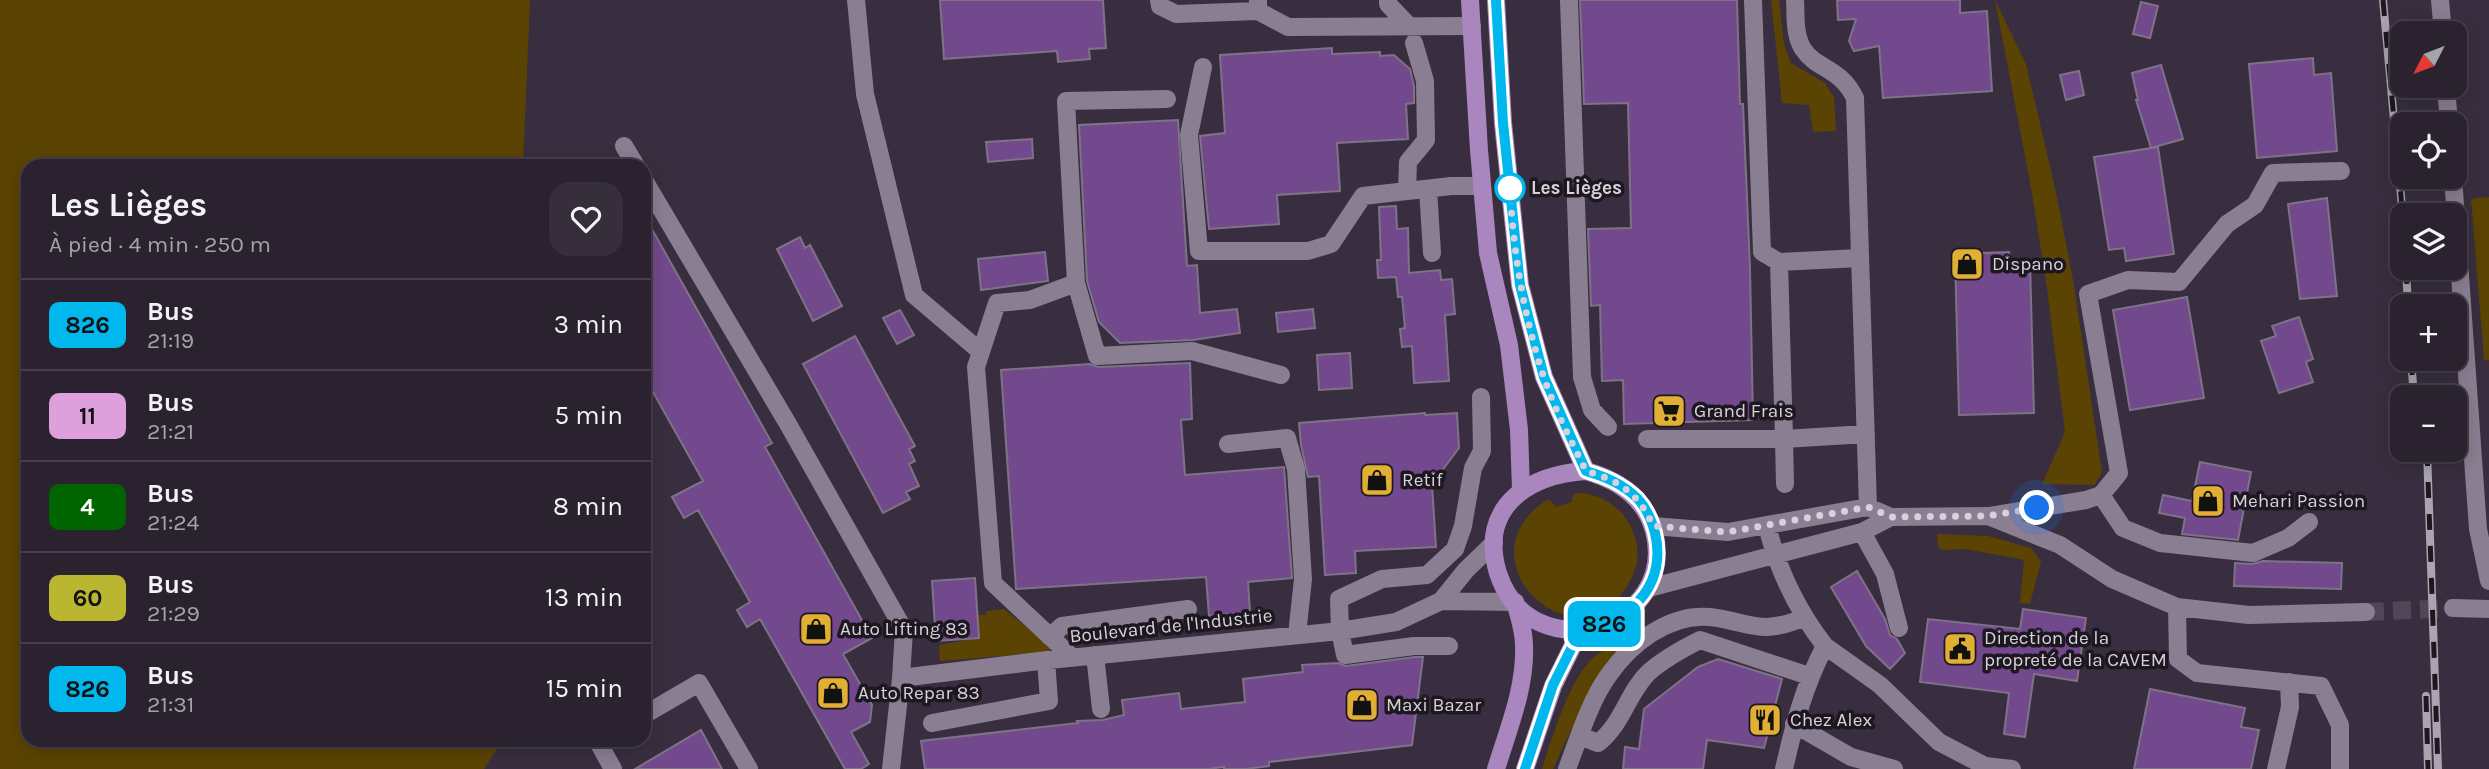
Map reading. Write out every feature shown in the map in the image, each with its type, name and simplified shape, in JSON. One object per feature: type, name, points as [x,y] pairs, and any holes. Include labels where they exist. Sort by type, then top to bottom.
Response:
[{"type":"main road","points":[[1471,0],[1488,253],[1511,357],[1519,430],[1521,490]]},
{"type":"main road","points":[[1496,0],[1503,123],[1520,285],[1544,377],[1586,471]]},
{"type":"main road","points":[[1586,471],[1610,478],[1639,500],[1653,526],[1658,547],[1657,570],[1649,588],[1623,615],[1606,624],[1580,631],[1557,629],[1537,622],[1515,602],[1502,585],[1494,560],[1498,521],[1521,490],[1562,473],[1586,471]]},
{"type":"main road","points":[[1496,769],[1516,704],[1524,663],[1522,625],[1515,602]]},
{"type":"main road","points":[[1525,769],[1553,685],[1580,631]]},
{"type":"street","points":[[856,0],[865,94],[914,295],[981,352]]},
{"type":"street","points":[[1159,0],[1160,6],[1176,14],[1258,5],[1288,27],[1412,34],[1472,26]]},
{"type":"street","points":[[1388,0],[1388,4],[1412,34],[1424,81],[1426,140],[1408,162],[1407,191]]},
{"type":"street","points":[[1569,0],[1582,377],[1592,410],[1608,427]]},
{"type":"street","points":[[1753,0],[1762,252],[1779,262],[1860,258]]},
{"type":"street","points":[[1795,0],[1797,34],[1803,50],[1839,75],[1855,98],[1868,507]]},
{"type":"street","points":[[2440,0],[2442,21]]},
{"type":"street","points":[[1203,67],[1189,135],[1199,251],[1308,251],[1331,244],[1363,196],[1482,186]]},
{"type":"street","points":[[1167,99],[1066,101],[1076,283],[1097,356],[1192,351],[1281,375]]},
{"type":"street","points":[[624,146],[632,159]]},
{"type":"street","points":[[1653,526],[1728,532],[1868,507],[1891,517],[1987,516],[2086,500],[2101,495],[2119,473],[2088,294],[2128,280],[2179,282],[2227,224],[2255,205],[2273,173],[2341,171]]},
{"type":"street","points":[[1428,189],[1432,253]]},
{"type":"street","points":[[2454,189],[2478,529],[2489,580]]},
{"type":"street","points":[[651,192],[788,424],[904,630],[891,769]]},
{"type":"street","points":[[1779,262],[1785,484]]},
{"type":"street","points":[[1072,657],[993,583],[976,367],[997,303],[1030,300],[1076,283]]},
{"type":"street","points":[[1449,646],[1414,646],[1345,655],[1340,631],[1339,599],[1382,579],[1427,575],[1454,549],[1463,526],[1473,468],[1482,451],[1481,397]]},
{"type":"street","points":[[1647,439],[1784,439],[1866,434]]},
{"type":"street","points":[[1228,444],[1287,438],[1296,469],[1303,579],[1297,635]]},
{"type":"street","points":[[2101,495],[2123,528],[2160,543],[2253,553],[2288,538],[2309,522]]},
{"type":"street","points":[[1987,516],[2060,545],[2112,579],[2176,607],[2249,615],[2366,612]]},
{"type":"street","points":[[1649,588],[1862,532],[1891,517]]},
{"type":"street","points":[[1767,526],[1774,554],[1803,618],[1825,646],[1880,685],[1939,742],[1984,766],[2012,769]]},
{"type":"street","points":[[1862,532],[1885,574],[1899,628]]},
{"type":"street","name":"Boulevard de l'Industrie","points":[[1441,601],[1466,570],[1494,543]]},
{"type":"street","name":"Boulevard de l'Industrie","points":[[901,678],[1072,657],[1340,631],[1396,622],[1441,601],[1515,602]]},
{"type":"street","points":[[2176,607],[2178,659],[2197,673],[2321,686],[2340,724],[2340,769]]},
{"type":"street","points":[[2453,608],[2489,609]]},
{"type":"street","points":[[1050,637],[1062,626],[1188,609]]},
{"type":"street","points":[[1567,769],[1608,677],[1629,653],[1659,627],[1684,619],[1708,617],[1760,628],[1783,626],[1803,618]]},
{"type":"street","points":[[1580,736],[1598,743],[1609,735],[1648,674],[1679,651],[1700,640],[1809,677]]},
{"type":"street","points":[[1784,769],[1794,724],[1809,677],[1825,646]]},
{"type":"street","points":[[1095,655],[1101,709]]},
{"type":"street","points":[[932,723],[1049,701],[1046,660]]},
{"type":"street","points":[[2276,769],[2290,707],[2289,682]]},
{"type":"street","points":[[651,711],[699,683],[749,769]]},
{"type":"street","points":[[1794,724],[1851,757],[1894,769]]},
{"type":"street","points":[[601,747],[613,769]]},
{"type":"shaded area","points":[[0,0],[530,0],[523,159],[21,159],[21,747],[498,747],[484,769],[0,769]]},
{"type":"shaded area","points":[[1771,0],[1779,0],[1784,44],[1791,63],[1825,83],[1834,98],[1836,131],[1813,132],[1809,105],[1782,103]]},
{"type":"shaded area","points":[[1995,0],[2026,64],[2056,192],[2073,280],[2102,472],[2095,485],[2042,484],[2065,432],[2031,187]]},
{"type":"shaded area","points":[[2489,197],[2489,360],[2484,360],[2471,199]]},
{"type":"shaded area","points":[[1584,493],[1609,502],[1621,512],[1634,535],[1637,555],[1627,586],[1605,609],[1580,617],[1556,612],[1534,597],[1519,575],[1514,550],[1523,523],[1548,499],[1557,507],[1572,502],[1573,494]]},
{"type":"shaded area","points":[[1937,534],[1988,536],[2031,548],[2041,561],[2030,604],[2020,603],[2024,560],[1966,549],[1942,550],[1938,546]]},
{"type":"shaded area","points":[[1004,609],[1050,646],[1050,652],[940,661],[939,645],[979,638],[977,615]]},
{"type":"shaded area","points":[[1627,642],[1586,703],[1553,769],[1542,769],[1564,705],[1581,673],[1601,652]]},
{"type":"building","points":[[940,0],[1103,0],[1106,48],[1089,49],[1090,59],[1058,62],[1057,51],[944,59]]},
{"type":"building","points":[[1580,0],[1737,0],[1750,268],[1753,420],[1624,424],[1623,380],[1602,381],[1600,305],[1591,306],[1588,229],[1631,228],[1628,103],[1584,104]]},
{"type":"building","points":[[1837,0],[1960,0],[1960,13],[1987,11],[1992,91],[1883,98],[1879,46],[1854,51],[1849,41],[1856,19],[1838,20]]},
{"type":"building","points":[[2141,2],[2158,6],[2150,38],[2133,34]]},
{"type":"building","points":[[1332,48],[1332,54],[1380,52],[1380,56],[1394,55],[1410,69],[1414,103],[1406,104],[1408,139],[1337,143],[1340,191],[1277,195],[1279,224],[1209,229],[1200,136],[1225,133],[1220,55]]},
{"type":"building","points":[[2313,58],[2314,75],[2331,73],[2337,151],[2257,158],[2249,64]]},
{"type":"building","points":[[2161,65],[2183,139],[2151,148],[2136,100],[2132,73]]},
{"type":"building","points":[[2079,71],[2084,95],[2066,100],[2060,75]]},
{"type":"building","points":[[1178,120],[1187,266],[1197,265],[1200,313],[1237,309],[1240,333],[1193,340],[1120,343],[1099,322],[1087,281],[1079,125]]},
{"type":"building","points":[[1032,139],[1033,158],[988,162],[986,142]]},
{"type":"building","points":[[2158,147],[2174,254],[2126,261],[2124,248],[2109,250],[2094,157]]},
{"type":"building","points":[[2327,198],[2337,296],[2300,299],[2288,204]]},
{"type":"building","points":[[1396,206],[1397,229],[1408,228],[1409,273],[1440,270],[1441,280],[1452,279],[1455,314],[1445,315],[1449,381],[1414,383],[1412,346],[1402,347],[1400,329],[1405,328],[1402,297],[1398,297],[1396,277],[1378,278],[1377,260],[1381,260],[1379,207]]},
{"type":"building","points":[[651,227],[772,443],[765,447],[872,638],[843,654],[872,705],[870,722],[851,732],[869,764],[861,769],[845,769],[760,619],[747,627],[737,610],[750,602],[698,510],[684,518],[672,497],[703,481],[651,388]]},
{"type":"building","points":[[800,237],[805,248],[810,245],[842,306],[813,321],[777,249]]},
{"type":"building","points":[[1045,252],[1048,281],[981,290],[978,259]]},
{"type":"building","points":[[2009,252],[2010,261],[2030,261],[2034,413],[1959,415],[1955,254]]},
{"type":"building","points":[[2187,297],[2204,398],[2130,410],[2113,310]]},
{"type":"building","points":[[1313,309],[1315,328],[1278,332],[1276,313]]},
{"type":"building","points":[[900,310],[914,335],[897,344],[883,318]]},
{"type":"building","points":[[2299,317],[2313,359],[2306,362],[2313,382],[2279,393],[2261,341],[2276,336],[2272,326]]},
{"type":"building","points":[[855,336],[915,446],[909,449],[915,461],[909,464],[919,486],[906,492],[910,499],[883,513],[803,364]]},
{"type":"building","points":[[1350,353],[1352,388],[1319,390],[1317,355]]},
{"type":"building","points":[[1190,363],[1192,419],[1181,420],[1185,475],[1284,467],[1292,578],[1248,582],[1250,612],[1209,616],[1206,577],[1016,589],[1001,370],[1090,364],[1098,367]]},
{"type":"building","name":"Retif","points":[[1457,413],[1459,448],[1432,484],[1436,547],[1355,551],[1356,573],[1325,575],[1319,476],[1308,477],[1299,423]]},
{"type":"building","points":[[2200,462],[2251,472],[2238,540],[2182,534],[2185,518],[2159,513],[2163,495],[2192,501]]},
{"type":"building","points":[[2263,561],[2342,563],[2341,589],[2234,586],[2235,563],[2252,564]]},
{"type":"building","points":[[1857,571],[1885,619],[1890,635],[1897,639],[1905,653],[1890,669],[1866,646],[1831,587]]},
{"type":"building","points":[[975,578],[979,638],[936,641],[932,581]]},
{"type":"building","points":[[2023,609],[2086,618],[2077,681],[2034,674],[2025,737],[2004,734],[2009,693],[1920,682],[1928,619],[2020,629]]},
{"type":"building","points":[[1423,657],[1412,745],[1269,762],[1269,766],[1246,769],[925,769],[921,741],[1103,720],[1124,715],[1122,700],[1179,693],[1181,709],[1245,702],[1243,679],[1303,672],[1302,665],[1338,663],[1346,666]]},
{"type":"building","points":[[1718,659],[1782,679],[1764,748],[1707,740],[1703,769],[1623,769],[1625,747],[1639,749],[1644,709],[1698,667]]},
{"type":"building","points":[[2150,689],[2245,708],[2241,727],[2259,730],[2251,769],[2134,769]]},
{"type":"building","points":[[701,730],[722,769],[635,769]]},
{"type":"tunnel","points":[[2366,612],[2453,608]]},
{"type":"railway","points":[[2383,0],[2402,203]]},
{"type":"railway","points":[[2407,280],[2407,294]]},
{"type":"railway","points":[[2412,371],[2413,385]]},
{"type":"railway","points":[[2427,462],[2438,769]]},
{"type":"railway","points":[[2426,696],[2428,769]]},
{"type":"bus line","name":"826","points":[[1496,0],[1503,123],[1520,285],[1544,377],[1586,471],[1610,478],[1639,500],[1653,526],[1658,547],[1657,570],[1649,588],[1623,615],[1606,624],[1580,631],[1539,720],[1525,769]]},
{"type":"place","name":"Les Lièges","points":[[1510,188]]},
{"type":"place","name":"Dispano","points":[[1967,264]]},
{"type":"place","name":"Grand Frais","points":[[1669,411]]},
{"type":"place","name":"Retif","points":[[1377,480]]},
{"type":"place","name":"Mehari Passion","points":[[2208,501]]},
{"type":"place","name":"Auto Lifting 83","points":[[816,629]]},
{"type":"place","name":"Direction de la propreté de la CAVEM","points":[[1960,649]]},
{"type":"place","name":"Auto Repar 83","points":[[833,693]]},
{"type":"place","name":"Maxi Bazar","points":[[1362,705]]},
{"type":"place","name":"Chez Alex","points":[[1765,720]]},
{"type":"route","points":[[1510,188],[1520,285],[1544,377],[1562,421],[1586,471],[1610,478],[1639,500],[1653,526],[1728,532],[1868,507],[1891,517],[1987,516],[2037,508]]}]
